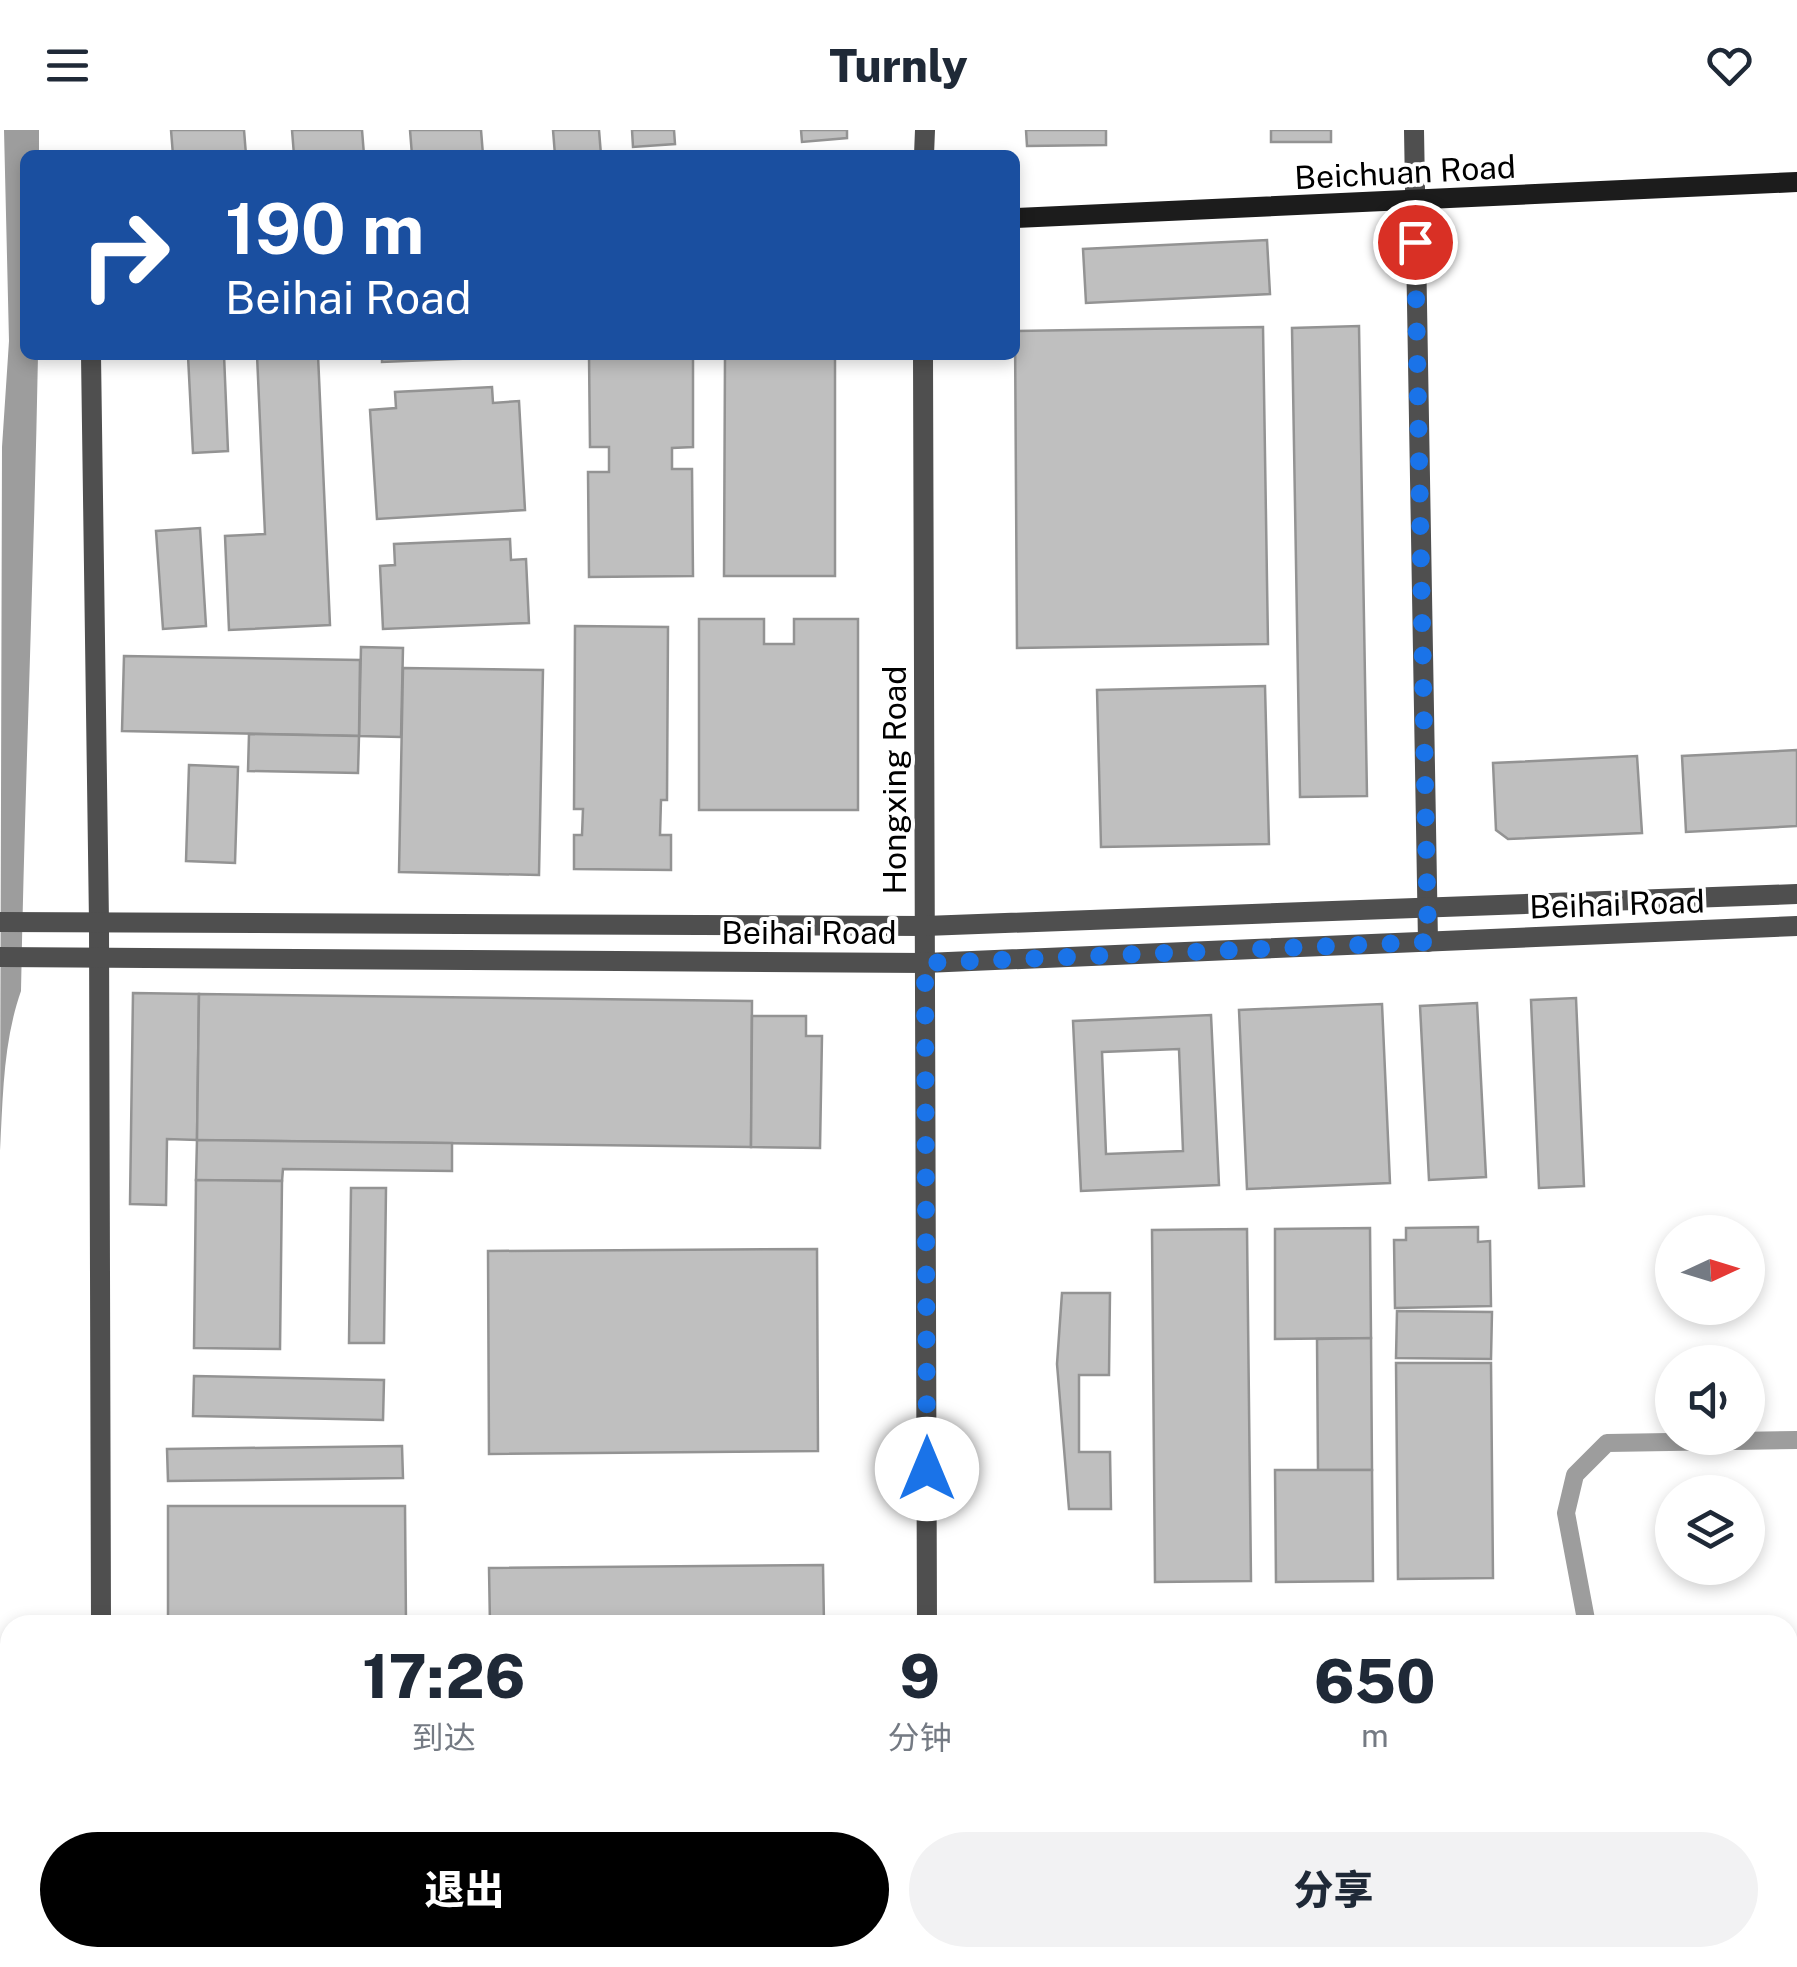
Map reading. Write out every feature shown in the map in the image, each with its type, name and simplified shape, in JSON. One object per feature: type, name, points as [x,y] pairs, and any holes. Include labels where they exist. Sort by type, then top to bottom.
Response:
[{"type":"main road","name":"Beichuan Road","points":[[1020,218],[1797,182]]},
{"type":"street","points":[[1414,130],[1428,942]]},
{"type":"street","points":[[92,360],[100,923],[100,1615]]},
{"type":"street","name":"Hongxing Road","points":[[922,360],[928,1615]]},
{"type":"street","name":"Beihai Road","points":[[0,922],[925,926],[1797,894]]},
{"type":"street","name":"Beihai Road","points":[[0,957],[925,963],[1797,926]]},
{"type":"shaded area","points":[[4,130],[39,130],[39,150],[20,150],[20,360],[38,360],[21,991],[7,1050],[0,1151],[2,447],[9,341]]},
{"type":"building","points":[[171,130],[244,130],[246,150],[173,150]]},
{"type":"building","points":[[292,130],[362,130],[364,150],[294,150]]},
{"type":"building","points":[[410,130],[481,130],[483,150],[412,150]]},
{"type":"building","points":[[553,130],[599,130],[601,150],[555,150]]},
{"type":"building","points":[[632,130],[674,130],[675,144],[633,147]]},
{"type":"building","points":[[801,130],[847,130],[847,138],[802,142]]},
{"type":"building","points":[[1026,130],[1106,130],[1106,145],[1027,146]]},
{"type":"building","points":[[1271,130],[1331,130],[1331,142],[1271,142]]},
{"type":"building","points":[[1267,240],[1270,294],[1086,303],[1083,249]]},
{"type":"building","points":[[1359,326],[1367,796],[1300,797],[1292,328]]},
{"type":"building","points":[[1263,327],[1268,644],[1017,648],[1015,360],[1020,360],[1020,331]]},
{"type":"building","points":[[188,360],[224,360],[228,451],[193,453]]},
{"type":"building","points":[[257,360],[318,360],[330,625],[229,630],[225,536],[265,534]]},
{"type":"building","points":[[589,360],[693,360],[693,447],[672,448],[672,469],[692,469],[693,576],[589,577],[588,472],[609,472],[609,447],[590,447]]},
{"type":"building","points":[[725,360],[835,360],[835,576],[724,576]]},
{"type":"building","points":[[492,387],[493,403],[519,401],[525,510],[377,519],[370,410],[396,408],[395,392]]},
{"type":"building","points":[[200,528],[206,626],[163,629],[156,531]]},
{"type":"building","points":[[510,539],[511,560],[526,559],[529,623],[383,629],[380,566],[395,565],[394,544]]},
{"type":"building","points":[[699,619],[764,619],[764,644],[794,644],[794,619],[858,619],[858,810],[699,810]]},
{"type":"building","points":[[575,626],[668,627],[667,800],[661,800],[660,835],[671,835],[671,870],[574,869],[574,835],[582,835],[583,809],[574,809]]},
{"type":"building","points":[[361,647],[403,648],[401,737],[359,736]]},
{"type":"building","points":[[124,656],[360,660],[359,736],[122,731]]},
{"type":"building","points":[[403,668],[543,670],[539,875],[399,872]]},
{"type":"building","points":[[1265,686],[1269,844],[1101,847],[1097,690]]},
{"type":"building","points":[[249,734],[359,736],[358,773],[248,771]]},
{"type":"building","points":[[1797,750],[1797,826],[1686,832],[1682,756]]},
{"type":"building","points":[[1637,756],[1642,833],[1508,839],[1496,830],[1493,763]]},
{"type":"building","points":[[189,765],[238,767],[235,863],[186,861]]},
{"type":"building","points":[[133,993],[199,994],[197,1140],[167,1139],[166,1205],[130,1204]]},
{"type":"building","points":[[199,994],[752,1001],[751,1147],[197,1140]]},
{"type":"building","points":[[1576,998],[1584,1186],[1539,1188],[1531,1000]]},
{"type":"building","points":[[1477,1003],[1486,1177],[1429,1180],[1420,1006]]},
{"type":"building","points":[[1382,1004],[1390,1183],[1247,1189],[1239,1010]]},
{"type":"building","points":[[1211,1015],[1219,1185],[1081,1191],[1073,1021]],"holes":[[[1179,1049],[1183,1151],[1106,1154],[1102,1052]]]},
{"type":"building","points":[[752,1016],[806,1016],[806,1036],[822,1036],[820,1148],[751,1147]]},
{"type":"building","points":[[197,1140],[452,1143],[452,1171],[283,1169],[282,1181],[196,1180]]},
{"type":"building","points":[[196,1180],[282,1181],[280,1349],[194,1348]]},
{"type":"building","points":[[351,1188],[386,1188],[384,1343],[349,1343]]},
{"type":"building","points":[[1478,1227],[1478,1242],[1490,1241],[1491,1306],[1395,1308],[1394,1240],[1406,1240],[1406,1228]]},
{"type":"building","points":[[1370,1228],[1371,1338],[1275,1339],[1275,1229]]},
{"type":"building","points":[[1247,1229],[1251,1581],[1155,1582],[1152,1230]]},
{"type":"building","points":[[817,1249],[818,1451],[489,1454],[488,1251]]},
{"type":"building","points":[[1062,1293],[1110,1293],[1109,1375],[1079,1375],[1079,1452],[1110,1452],[1111,1509],[1069,1509],[1057,1364]]},
{"type":"building","points":[[1397,1311],[1492,1312],[1491,1359],[1396,1358]]},
{"type":"building","points":[[1371,1338],[1372,1470],[1318,1470],[1317,1339]]},
{"type":"building","points":[[1396,1363],[1491,1363],[1493,1578],[1398,1579]]},
{"type":"building","points":[[194,1376],[384,1380],[383,1420],[193,1416]]},
{"type":"building","points":[[402,1446],[403,1478],[168,1481],[167,1449]]},
{"type":"building","points":[[1275,1470],[1372,1470],[1373,1581],[1276,1582]]},
{"type":"building","points":[[168,1506],[405,1506],[406,1615],[168,1615]]},
{"type":"building","points":[[823,1565],[824,1615],[490,1615],[489,1568]]},
{"type":"waterway","points":[[1585,1615],[1566,1513],[1575,1475],[1607,1443],[1797,1440]]},
{"type":"route","points":[[927,1469],[925,963],[1428,942],[1415,242]]}]
